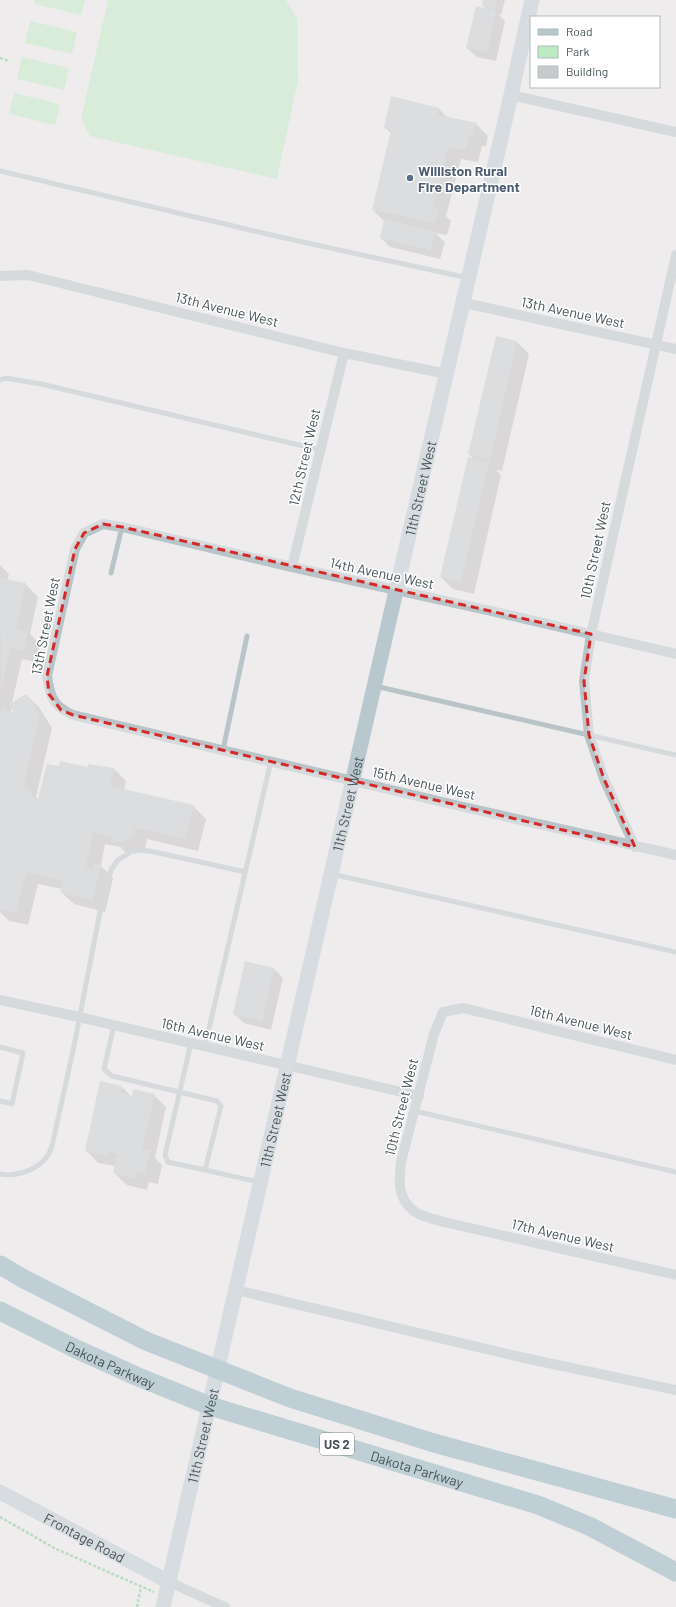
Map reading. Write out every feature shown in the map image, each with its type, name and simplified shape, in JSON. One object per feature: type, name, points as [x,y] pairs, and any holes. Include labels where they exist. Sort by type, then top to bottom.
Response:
[{"type":"highway","name":"US 2","points":[[0,1265],[24,1279],[146,1341],[290,1398],[434,1443],[676,1509]]},
{"type":"highway","name":"Dakota Parkway","points":[[0,1311],[83,1352],[136,1376],[210,1406],[538,1505],[589,1526],[676,1572]]},
{"type":"main road","name":"11th Street West","points":[[166,1595],[352,780],[464,302],[532,0]]},
{"type":"main road","name":"Frontage Road","points":[[0,1492],[166,1595]]},
{"type":"street","points":[[511,95],[676,132]]},
{"type":"street","name":"10th Street West","points":[[635,847],[604,779],[589,735],[584,682],[591,634],[676,255]]},
{"type":"street","name":"13th Avenue West","points":[[0,276],[28,275],[344,352],[447,374]]},
{"type":"street","name":"13th Avenue West","points":[[464,302],[676,349]]},
{"type":"street","name":"12th Street West","points":[[292,568],[344,352]]},
{"type":"street","name":"14th Avenue West","points":[[84,533],[103,524],[122,527],[292,568],[500,613],[676,654]]},
{"type":"street","name":"13th Street West","points":[[73,715],[61,710],[50,694],[47,676],[75,548],[84,533]]},
{"type":"street","name":"15th Avenue West","points":[[73,715],[635,847],[676,855]]},
{"type":"street","name":"16th Avenue West","points":[[0,1000],[79,1016],[419,1096]]},
{"type":"street","name":"10th Street West","points":[[444,1222],[414,1212],[403,1200],[399,1183],[401,1162],[434,1034],[443,1012],[463,1008],[478,1012]]},
{"type":"street","name":"16th Avenue West","points":[[478,1012],[676,1060]]},
{"type":"street","name":"17th Avenue West","points":[[444,1222],[676,1275]]},
{"type":"street","points":[[236,1290],[520,1357],[676,1390]]},
{"type":"street","points":[[166,1595],[225,1607]]},
{"type":"lane","points":[[0,171],[280,237],[469,278]]},
{"type":"lane","points":[[0,380],[6,378],[41,384],[320,450]]},
{"type":"lane","points":[[111,573],[122,527]]},
{"type":"lane","points":[[223,750],[247,636]]},
{"type":"lane","points":[[374,686],[676,755]]},
{"type":"lane","points":[[206,1046],[271,761]]},
{"type":"lane","points":[[0,1174],[19,1174],[33,1168],[44,1160],[52,1146],[73,1051],[101,907],[111,870],[118,860],[134,850],[150,851],[245,872]]},
{"type":"lane","points":[[331,874],[676,952]]},
{"type":"lane","points":[[114,1025],[104,1069],[112,1076],[217,1101],[221,1106],[206,1170]]},
{"type":"lane","points":[[191,1043],[166,1155],[168,1162],[261,1183]]},
{"type":"lane","points":[[0,1047],[23,1053],[12,1104],[0,1101]]},
{"type":"lane","points":[[415,1111],[676,1172]]},
{"type":"path","points":[[0,58],[9,61]]},
{"type":"path","points":[[0,1518],[56,1549],[141,1587],[166,1595]]},
{"type":"path","points":[[137,1607],[141,1587]]},
{"type":"highlighted area","points":[[103,524],[122,527],[591,634],[584,681],[589,735],[604,779],[635,847],[73,715],[61,710],[49,694],[47,676],[75,549],[84,533]]},
{"type":"green space","points":[[35,0],[85,0],[81,15],[35,4]]},
{"type":"green space","points":[[108,0],[286,0],[297,18],[298,80],[277,179],[90,136],[81,119]]},
{"type":"green space","points":[[30,21],[77,32],[72,54],[25,43]]},
{"type":"green space","points":[[22,57],[69,68],[64,90],[17,79]]},
{"type":"green space","points":[[14,93],[60,104],[55,125],[9,114]]},
{"type":"building","points":[[483,0],[497,0],[495,10],[482,6]]},
{"type":"building","points":[[476,6],[496,11],[487,52],[466,48]]},
{"type":"building","name":"Williston Rural Fire Department","points":[[391,96],[439,108],[438,115],[477,123],[473,135],[470,134],[466,150],[448,147],[433,207],[439,208],[435,223],[372,210],[391,130],[384,128]]},
{"type":"building","points":[[384,219],[436,232],[431,250],[380,238]]},
{"type":"building","points":[[496,336],[517,341],[490,460],[468,454]]},
{"type":"building","points":[[468,457],[489,462],[461,582],[440,577]]},
{"type":"building","points":[[0,578],[26,583],[16,630],[28,631],[24,650],[10,647],[1,690]]},
{"type":"building","points":[[26,694],[40,715],[23,788],[30,789],[33,797],[38,799],[47,764],[59,766],[60,761],[88,767],[88,764],[114,768],[110,786],[194,805],[185,839],[135,828],[133,837],[122,842],[113,841],[113,837],[93,832],[86,867],[93,869],[95,863],[101,865],[93,900],[60,892],[63,881],[26,872],[16,913],[0,910],[0,711],[4,708],[7,715],[13,711],[9,704]]},
{"type":"building","points":[[245,961],[274,968],[262,1021],[233,1014]]},
{"type":"building","points":[[100,1081],[122,1086],[121,1093],[132,1096],[133,1089],[155,1094],[142,1150],[150,1151],[145,1173],[137,1171],[135,1178],[113,1173],[117,1154],[108,1152],[107,1155],[85,1151]]},
{"type":"place","name":"Williston Rural Fire Department","points":[[410,178]]}]
